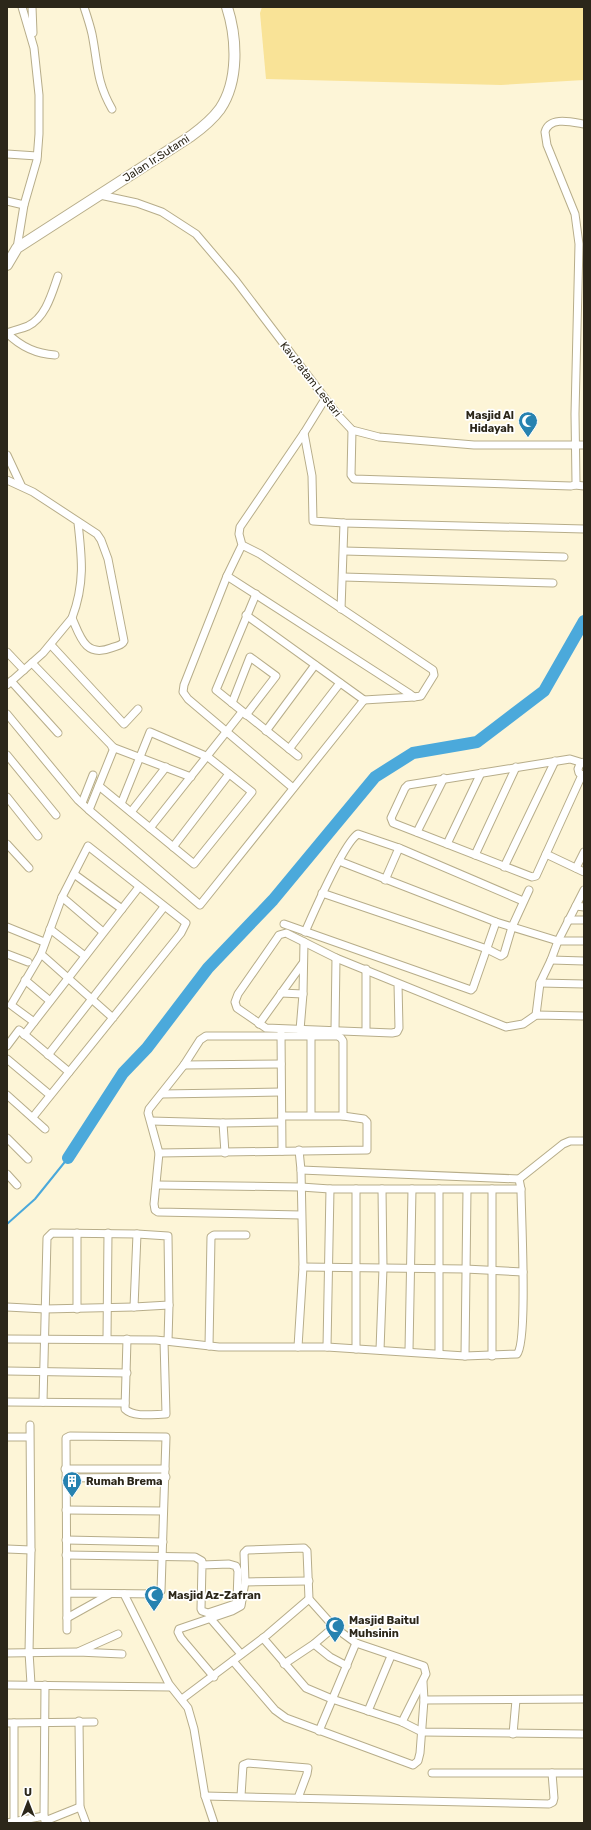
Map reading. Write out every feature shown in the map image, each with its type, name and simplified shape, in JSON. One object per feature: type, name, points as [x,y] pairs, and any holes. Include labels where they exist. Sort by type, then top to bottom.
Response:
[{"type":"street","points":[[22,7],[34,48]]},
{"type":"street","points":[[17,248],[24,205],[37,156],[39,134],[39,95],[34,48],[32,7]]},
{"type":"street","points":[[84,7],[92,33],[99,81],[104,96],[112,109]]},
{"type":"street","name":"Jalan Ir.Sutami","points":[[7,265],[17,248],[191,136],[205,126],[219,110],[228,91],[235,60],[234,39],[228,7]]},
{"type":"street","points":[[575,485],[579,244],[575,214],[547,145],[545,132],[550,124],[559,122],[584,124]]},
{"type":"street","points":[[7,154],[37,156]]},
{"type":"street","name":"Kav.Patam Lestari","points":[[100,195],[137,203],[162,212],[196,234],[236,281],[326,399],[352,430]]},
{"type":"street","points":[[7,201],[24,205]]},
{"type":"street","points":[[7,333],[29,325],[38,317],[50,298],[58,276]]},
{"type":"street","points":[[7,333],[25,346],[45,354],[55,354]]},
{"type":"street","points":[[293,788],[188,699],[184,692],[184,685],[227,576],[242,545],[239,534],[240,526],[326,399]]},
{"type":"street","points":[[584,445],[474,445],[379,437],[352,430],[351,475],[354,480],[584,486]]},
{"type":"street","points":[[304,433],[312,476],[313,521],[584,529]]},
{"type":"street","points":[[7,455],[21,485]]},
{"type":"street","points":[[7,480],[21,485],[40,496],[78,523],[97,534],[104,547],[111,574],[124,642],[106,650],[98,651],[90,648],[81,640],[72,618]]},
{"type":"street","points":[[58,733],[9,683],[51,645],[72,618],[80,592],[82,571],[78,523]]},
{"type":"street","points":[[341,610],[344,523]]},
{"type":"street","points":[[242,545],[260,554],[341,610],[434,670],[434,675],[421,696],[364,700],[246,615]]},
{"type":"street","points":[[344,551],[564,557]]},
{"type":"street","points":[[227,576],[414,697]]},
{"type":"street","points":[[343,577],[553,583]]},
{"type":"street","points":[[256,594],[216,690],[298,756]]},
{"type":"street","points":[[51,645],[124,724],[138,709]]},
{"type":"street","points":[[7,652],[24,670]]},
{"type":"street","points":[[150,828],[208,757],[226,732],[276,676],[250,657],[232,703]]},
{"type":"street","points":[[32,663],[112,747],[191,776]]},
{"type":"street","points":[[266,731],[314,665]]},
{"type":"street","points":[[289,749],[340,683]]},
{"type":"street","points":[[7,714],[82,803],[200,905],[364,700]]},
{"type":"street","points":[[99,786],[194,864],[252,792],[208,757],[150,732],[138,757],[121,804]]},
{"type":"street","points":[[90,810],[114,748],[112,747]]},
{"type":"street","points":[[7,755],[56,815]]},
{"type":"street","points":[[573,759],[584,763],[578,769],[579,773],[583,776],[546,854],[533,877],[393,823],[391,820],[405,788],[408,785],[555,761],[573,759]]},
{"type":"street","points":[[504,866],[555,761]]},
{"type":"street","points":[[131,812],[166,767]]},
{"type":"street","points":[[475,855],[516,767]]},
{"type":"street","points":[[447,844],[481,773]]},
{"type":"street","points":[[173,847],[229,774]]},
{"type":"street","points":[[82,803],[93,775]]},
{"type":"street","points":[[417,832],[444,778]]},
{"type":"street","points":[[7,797],[38,836]]},
{"type":"street","points":[[305,932],[322,893],[339,861],[354,837],[358,834],[399,848],[523,901]]},
{"type":"street","points":[[32,1117],[181,933],[186,923],[88,846],[62,897],[44,942],[41,954],[11,1005],[34,1022]]},
{"type":"street","points":[[8,847],[29,868]]},
{"type":"street","points":[[385,880],[399,848]]},
{"type":"street","points":[[576,868],[584,852]]},
{"type":"street","points":[[546,854],[584,872]]},
{"type":"street","points":[[339,861],[496,922],[558,941],[584,941]]},
{"type":"street","points":[[74,874],[122,909]]},
{"type":"street","points":[[24,1035],[139,887]]},
{"type":"street","points":[[322,893],[487,949],[500,956],[504,955],[512,927],[528,890]]},
{"type":"street","points":[[536,1015],[540,983],[558,941],[584,890]]},
{"type":"street","points":[[62,897],[103,932]]},
{"type":"street","points":[[576,906],[584,907]]},
{"type":"street","points":[[48,1055],[164,907]]},
{"type":"street","points":[[568,920],[584,920]]},
{"type":"street","points":[[284,924],[471,990],[496,922]]},
{"type":"street","points":[[7,927],[44,942]]},
{"type":"street","points":[[50,929],[85,956]]},
{"type":"street","points":[[343,1116],[342,1039],[338,1036],[311,1036],[281,1033],[266,1028],[237,1008],[235,1002],[238,994],[279,935],[290,934],[336,958],[506,1027],[523,1024],[536,1015],[584,1016]]},
{"type":"street","points":[[300,1030],[303,994],[304,942]]},
{"type":"street","points":[[7,954],[28,962]]},
{"type":"street","points":[[41,954],[113,1018]]},
{"type":"street","points":[[335,1030],[336,958]]},
{"type":"street","points":[[551,960],[584,961]]},
{"type":"street","points":[[259,1024],[280,993],[304,963]]},
{"type":"street","points":[[366,969],[366,1031]]},
{"type":"street","points":[[25,980],[50,1001]]},
{"type":"street","points":[[540,983],[584,984]]},
{"type":"street","points":[[301,1215],[158,1212],[154,1208],[159,1153],[149,1108],[162,1094],[184,1065],[200,1040],[206,1036],[281,1033],[300,1030],[397,1032],[398,984]]},
{"type":"street","points":[[280,993],[303,994]]},
{"type":"street","points":[[7,1046],[19,1030],[69,1072]]},
{"type":"street","points":[[281,1033],[282,1151]]},
{"type":"street","points":[[311,1036],[311,1115]]},
{"type":"street","points":[[7,1059],[50,1095]]},
{"type":"street","points":[[184,1065],[281,1064]]},
{"type":"street","points":[[162,1094],[281,1092]]},
{"type":"street","points":[[7,1095],[45,1129]]},
{"type":"street","points":[[151,1121],[223,1123],[281,1119],[311,1115],[343,1116],[366,1120],[367,1150],[159,1153]]},
{"type":"street","points":[[223,1123],[225,1152]]},
{"type":"street","points":[[7,1138],[28,1159]]},
{"type":"street","points":[[301,1170],[519,1178],[563,1144],[570,1141],[584,1140]]},
{"type":"street","points":[[298,1150],[301,1170],[303,1267],[298,1347]]},
{"type":"street","points":[[7,1174],[17,1184]]},
{"type":"street","points":[[7,1339],[127,1339],[166,1341],[234,1348],[327,1347],[409,1351],[465,1356],[514,1355],[518,1353],[520,1349],[523,1272],[521,1189],[519,1178]]},
{"type":"street","points":[[157,1185],[301,1186],[330,1189],[412,1190],[521,1189]]},
{"type":"street","points":[[327,1347],[330,1189]]},
{"type":"street","points":[[356,1189],[356,1349]]},
{"type":"street","points":[[380,1350],[383,1268],[382,1189]]},
{"type":"street","points":[[439,1189],[439,1354]]},
{"type":"street","points":[[492,1189],[492,1356]]},
{"type":"street","points":[[409,1351],[412,1190]]},
{"type":"street","points":[[465,1356],[467,1190]]},
{"type":"street","points":[[43,1402],[46,1238],[52,1233],[137,1234],[169,1237],[169,1305],[166,1341],[166,1414],[131,1413],[126,1409],[127,1339]]},
{"type":"street","points":[[77,1233],[77,1309]]},
{"type":"street","points":[[107,1339],[108,1234]]},
{"type":"street","points":[[134,1307],[137,1234]]},
{"type":"street","points":[[209,1346],[211,1237],[214,1235],[246,1235]]},
{"type":"street","points":[[303,1267],[328,1266],[356,1268],[465,1269],[523,1272]]},
{"type":"street","points":[[7,1307],[77,1309],[107,1306],[134,1307],[169,1305]]},
{"type":"street","points":[[7,1371],[127,1373]]},
{"type":"street","points":[[7,1402],[125,1402]]},
{"type":"street","points":[[30,1425],[31,1550],[29,1652],[31,1684]]},
{"type":"street","points":[[67,1630],[66,1438],[70,1436],[166,1437],[166,1477],[163,1511],[161,1591],[157,1594],[68,1593]]},
{"type":"street","points":[[7,1437],[29,1437]]},
{"type":"street","points":[[65,1469],[165,1469]]},
{"type":"street","points":[[66,1478],[166,1477]]},
{"type":"street","points":[[66,1510],[163,1511]]},
{"type":"street","points":[[66,1540],[163,1542]]},
{"type":"street","points":[[214,1677],[181,1638],[178,1632],[180,1628],[240,1607],[242,1604],[245,1582],[244,1553],[247,1550],[304,1548],[307,1551],[309,1599],[334,1626],[356,1643],[424,1666],[426,1674],[402,1722]]},
{"type":"street","points":[[7,1549],[31,1550]]},
{"type":"street","points":[[66,1555],[162,1558],[196,1557],[201,1560],[202,1565],[202,1611],[208,1613],[235,1604],[237,1601],[238,1585],[238,1571],[236,1566],[202,1565]]},
{"type":"street","points":[[245,1582],[309,1581]]},
{"type":"street","points":[[66,1618],[111,1594]]},
{"type":"street","points":[[124,1594],[170,1686],[182,1699],[191,1718],[205,1796],[214,1823]]},
{"type":"street","points":[[182,1699],[214,1677],[309,1599]]},
{"type":"street","points":[[210,1618],[241,1654]]},
{"type":"street","points":[[284,1664],[314,1644],[334,1626]]},
{"type":"street","points":[[78,1652],[118,1634]]},
{"type":"street","points":[[263,1638],[306,1688],[332,1699],[402,1722],[422,1732],[584,1734]]},
{"type":"street","points":[[319,1731],[356,1643]]},
{"type":"street","points":[[314,1644],[330,1657],[347,1666]]},
{"type":"street","points":[[7,1653],[78,1652],[122,1654]]},
{"type":"street","points":[[368,1711],[391,1656]]},
{"type":"street","points":[[233,1661],[280,1714],[286,1718],[413,1764],[418,1761],[422,1732],[424,1700],[423,1680]]},
{"type":"street","points":[[7,1685],[170,1686]]},
{"type":"street","points":[[45,1685],[45,1820]]},
{"type":"street","points":[[424,1700],[584,1699]]},
{"type":"street","points":[[513,1734],[516,1700]]},
{"type":"street","points":[[79,1721],[80,1807],[86,1823]]},
{"type":"street","points":[[80,1807],[45,1820],[10,1822],[10,1723],[94,1722]]},
{"type":"street","points":[[241,1796],[243,1765],[248,1763],[308,1768],[308,1774],[298,1798]]},
{"type":"street","points":[[432,1773],[584,1773]]},
{"type":"street","points":[[205,1796],[549,1804],[553,1802],[554,1798],[552,1773]]},
{"type":"shaded area","points":[[262,7],[584,7],[584,80],[501,85],[266,79],[260,13]]},
{"type":"waterway","points":[[68,1158],[123,1073],[147,1048],[208,968],[273,900],[375,777],[413,753],[477,742],[544,691],[584,621]]},
{"type":"waterway","points":[[7,1224],[35,1199],[68,1158]]},
{"type":"place","name":"Masjid Al Hidayah","points":[[528,438]]},
{"type":"place","name":"Rumah Brema","points":[[72,1498]]},
{"type":"place","name":"Masjid Az-Zafran","points":[[154,1612]]},
{"type":"place","name":"Masjid Baitul Muhsinin","points":[[335,1643]]}]
